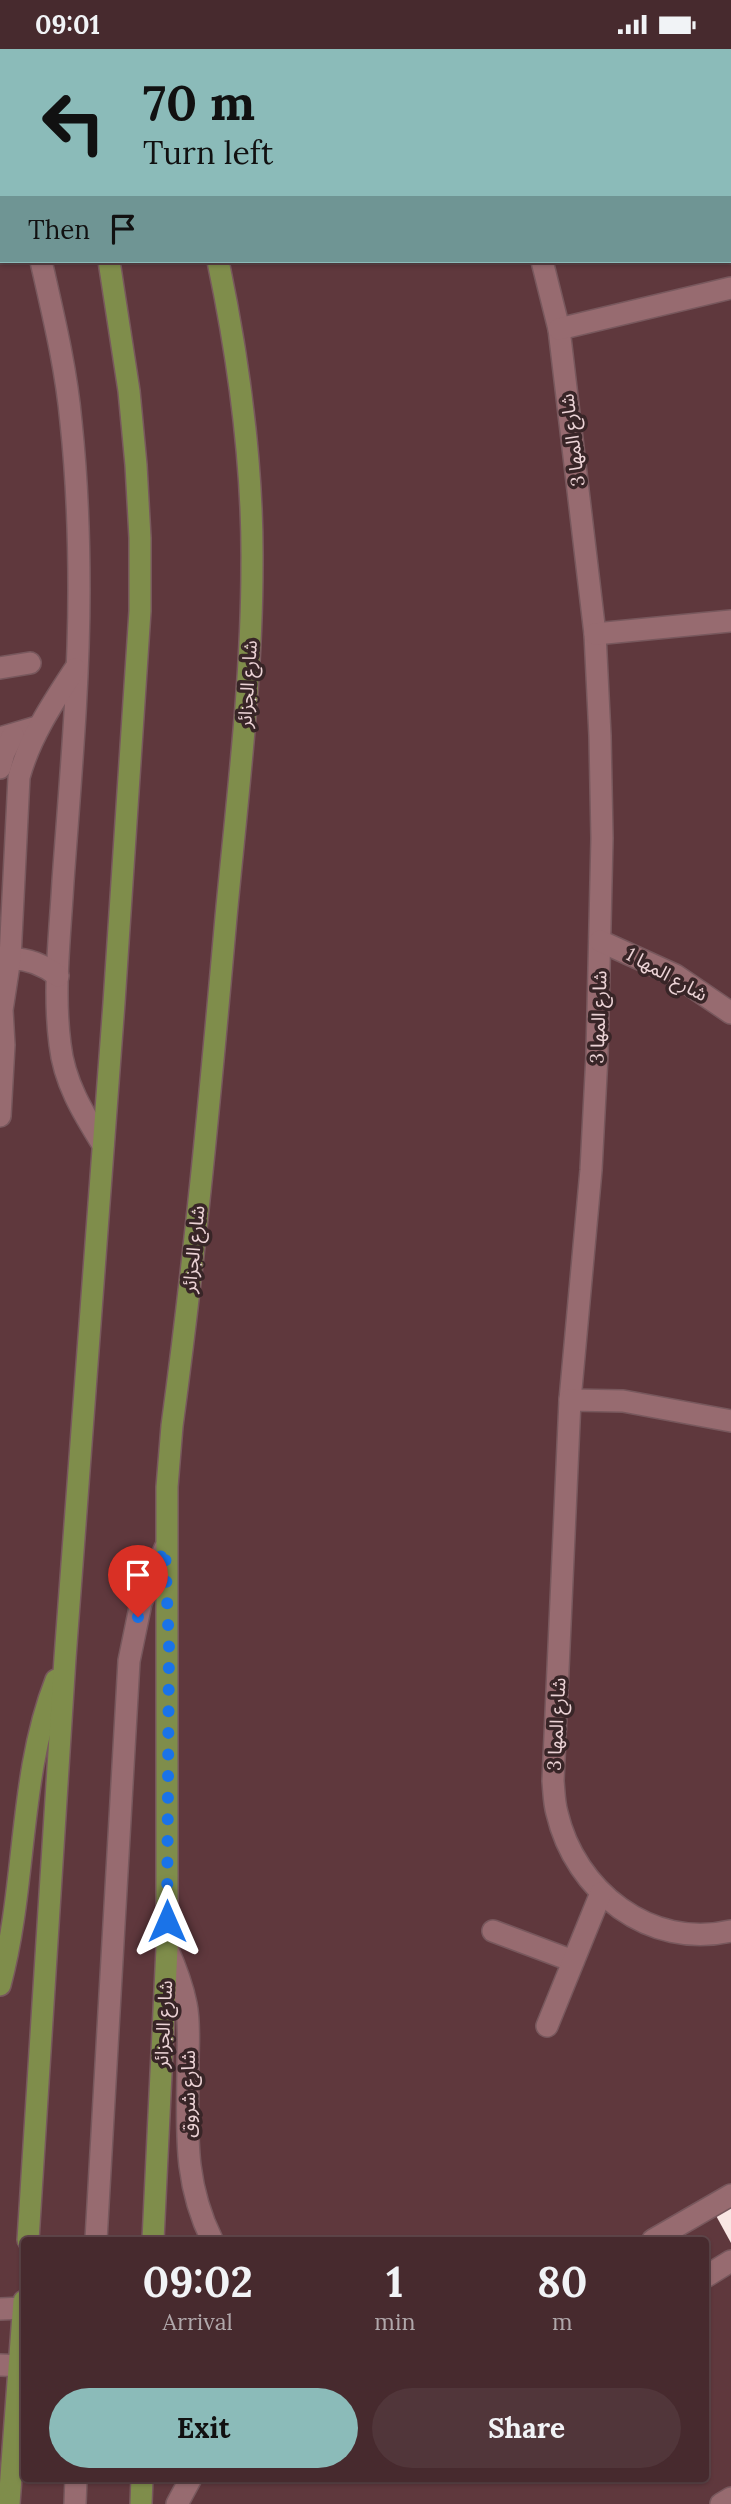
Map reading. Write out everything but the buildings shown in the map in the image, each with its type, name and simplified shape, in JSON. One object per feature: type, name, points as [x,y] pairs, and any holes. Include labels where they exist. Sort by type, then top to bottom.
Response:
[{"type":"main road","points":[[28,2237],[65,1658],[137,685],[140,538],[135,452],[129,391],[108,263]]},
{"type":"main road","name":"شارع الجزائر","points":[[153,2237],[167,1948],[169,1647],[165,1548],[172,1426],[218,1009],[250,639],[252,563],[248,462],[233,336],[218,263]]},
{"type":"main road","points":[[0,1985],[14,1919],[32,1763],[46,1710],[65,1658]]},
{"type":"main road","points":[[9,2504],[15,2366],[21,2327]]},
{"type":"main road","points":[[141,2504],[142,2482]]},
{"type":"street","points":[[41,263],[57,334],[71,420],[78,517],[76,667],[58,976],[60,1045],[67,1078],[77,1103],[103,1145]]},
{"type":"street","name":"شارع المها 3","points":[[542,263],[559,329],[595,634],[600,736],[600,940],[591,1170],[570,1400],[553,1781],[556,1812],[566,1842],[581,1869],[601,1893],[625,1913],[652,1927],[685,1934],[719,1934],[731,1931]]},
{"type":"street","points":[[559,329],[731,288]]},
{"type":"street","points":[[595,634],[731,621]]},
{"type":"street","points":[[0,667],[30,663]]},
{"type":"street","points":[[0,1116],[3,993],[19,777],[37,727],[76,667]]},
{"type":"street","points":[[0,768],[6,736],[37,727]]},
{"type":"street","name":"شارع المها 1","points":[[600,940],[675,975],[731,1013]]},
{"type":"street","points":[[5,959],[36,963],[58,976]]},
{"type":"street","points":[[570,1400],[623,1401],[731,1421]]},
{"type":"street","points":[[96,2237],[129,1661],[141,1603],[165,1548]]},
{"type":"street","points":[[547,2026],[601,1893]]},
{"type":"street","points":[[493,1931],[573,1961]]},
{"type":"street","name":"شارع شروق","points":[[167,1948],[182,1986],[188,2025],[188,2154],[191,2187],[199,2214],[210,2237]]},
{"type":"street","points":[[658,2237],[731,2195]]},
{"type":"street","points":[[709,2275],[731,2261]]},
{"type":"street","points":[[0,2309],[21,2308]]},
{"type":"street","points":[[75,2504],[76,2482]]},
{"type":"street","points":[[177,2504],[189,2482]]},
{"type":"street","points":[[721,2504],[731,2498]]},
{"type":"route","points":[[138,1617],[141,1603],[165,1548],[169,1647],[167,1921]]}]
